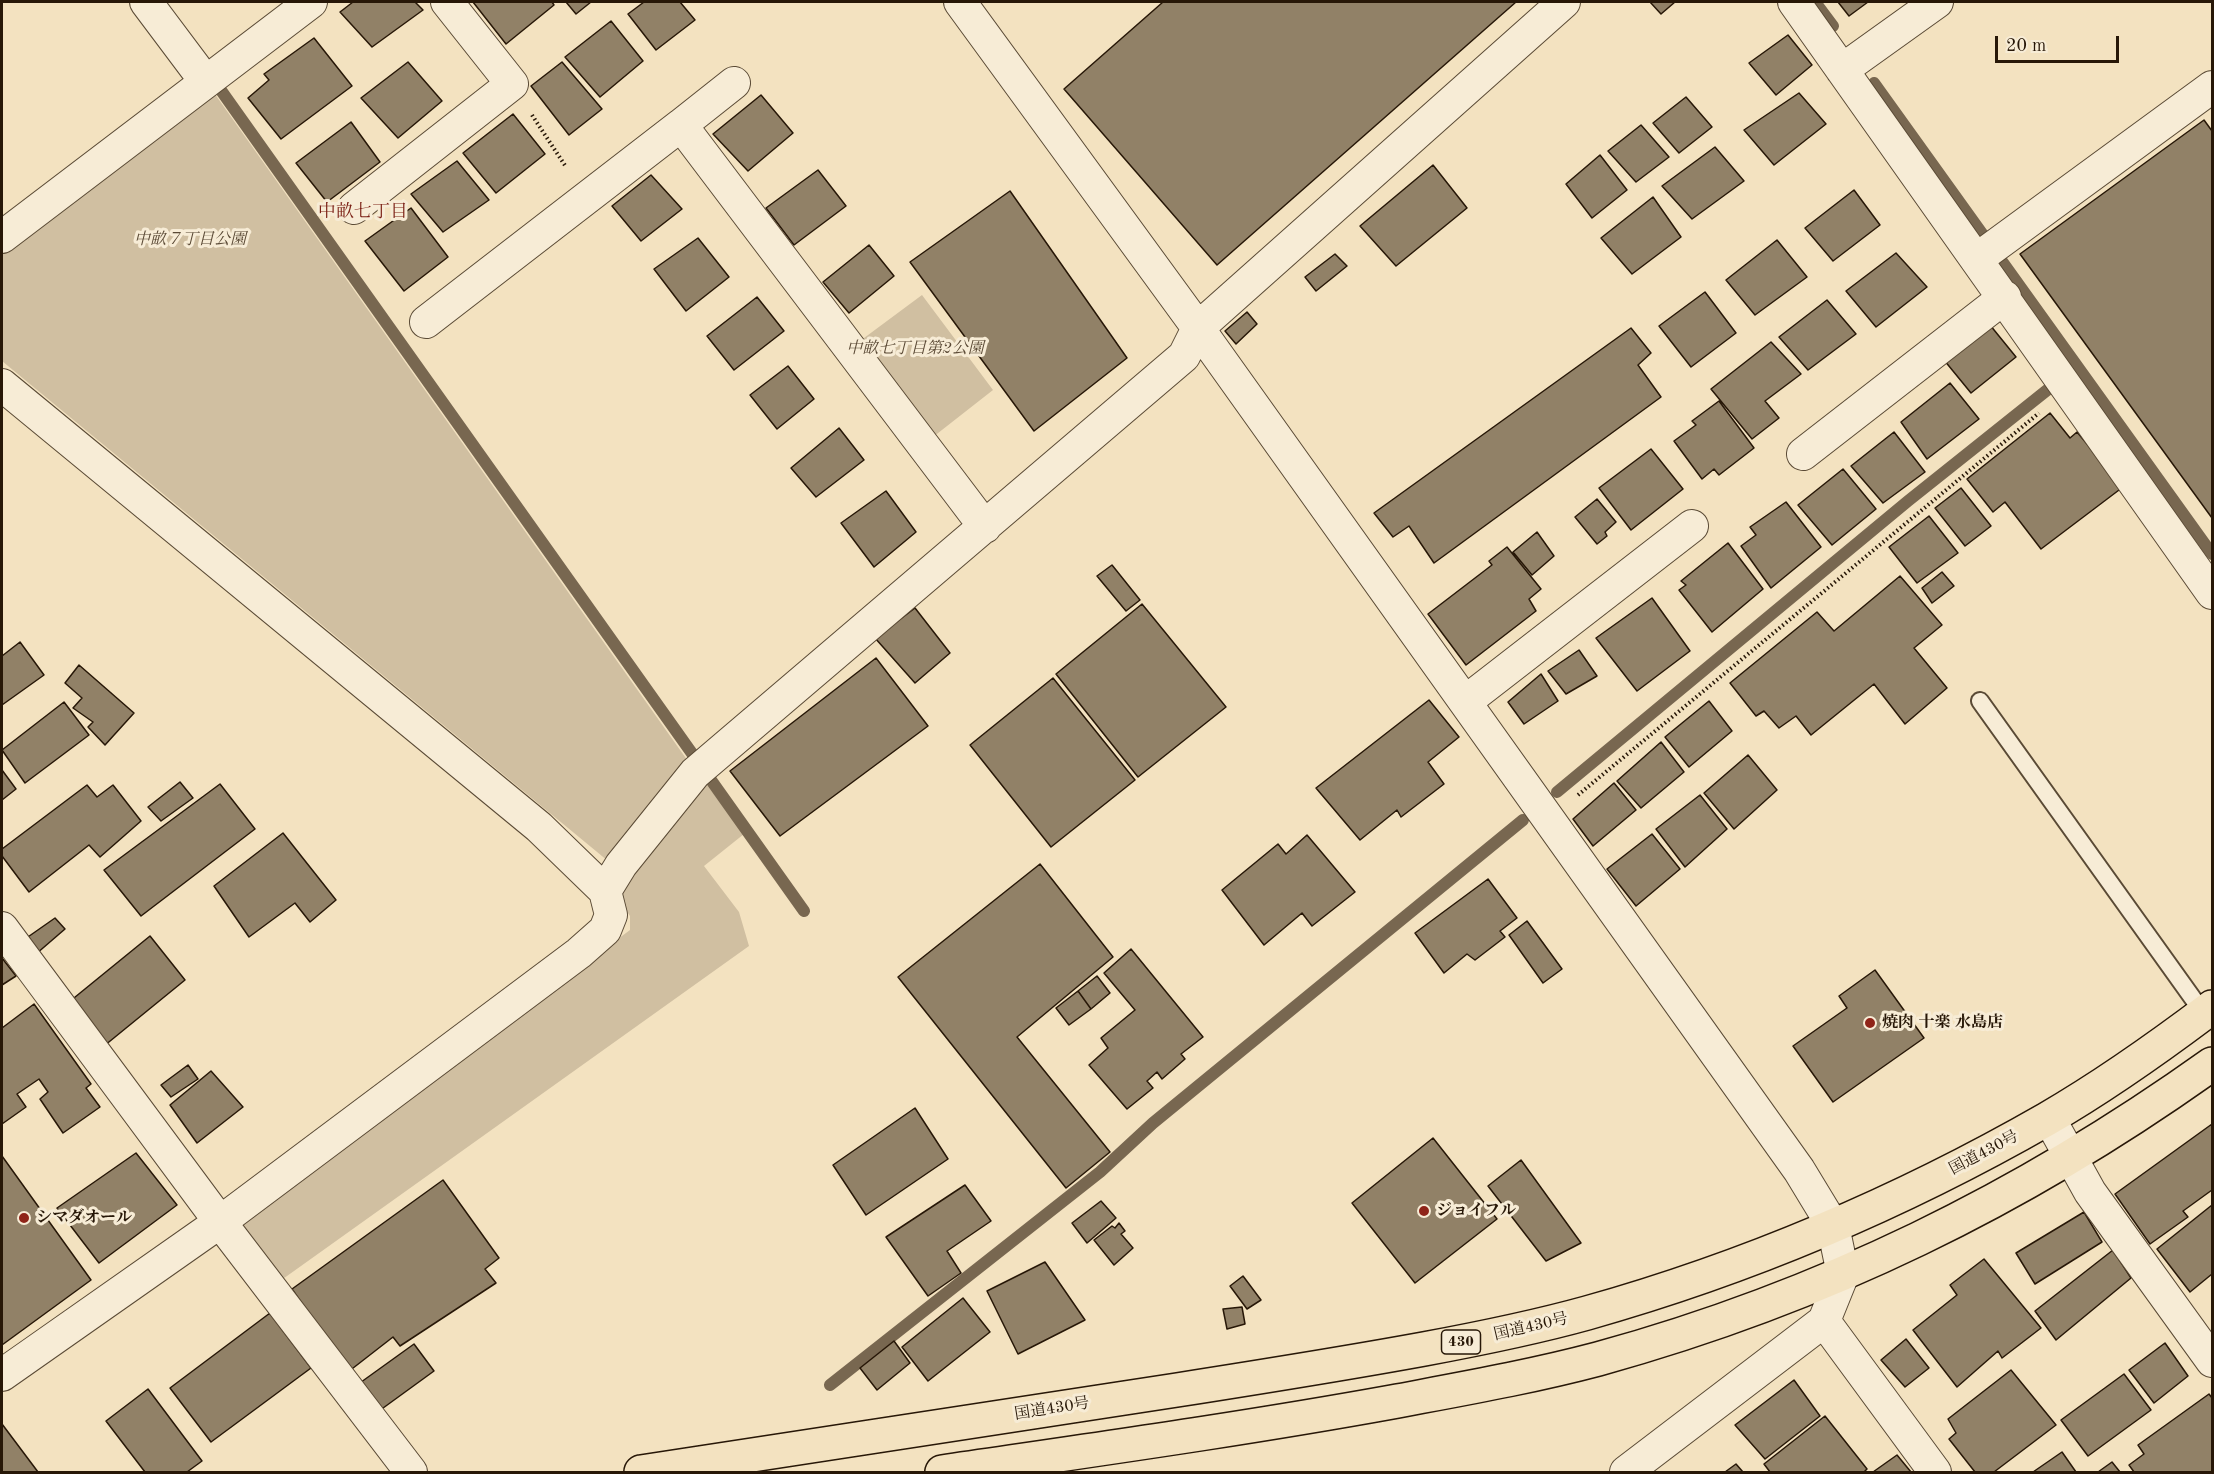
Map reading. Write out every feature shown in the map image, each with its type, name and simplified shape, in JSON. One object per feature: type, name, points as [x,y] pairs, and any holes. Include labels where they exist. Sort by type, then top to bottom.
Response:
[{"type":"highway","name":"国道430号","points":[[642,1473],[1327,1367],[1492,1336],[1584,1314],[1664,1290],[1833,1226],[1941,1176],[2049,1118],[2129,1067],[2208,1010]]},
{"type":"highway","points":[[942,1473],[1334,1412],[1490,1384],[1596,1359],[1697,1328],[1771,1303],[1843,1274],[1949,1224],[2070,1158],[2146,1111],[2212,1064]]},
{"type":"street","points":[[146,2],[212,77]]},
{"type":"street","points":[[2,237],[311,2]]},
{"type":"street","points":[[354,208],[512,84],[447,2]]},
{"type":"street","points":[[960,2],[1198,328],[1549,819],[1799,1170],[1833,1226],[1843,1274],[1824,1321],[1626,1473]]},
{"type":"street","points":[[605,891],[621,865],[702,768],[1184,356],[1198,328],[1564,2]]},
{"type":"street","points":[[1794,2],[1842,70],[1988,250],[2005,297],[2212,593]]},
{"type":"street","points":[[1842,70],[1937,2]]},
{"type":"street","points":[[426,322],[734,83]]},
{"type":"street","points":[[1988,250],[2212,87]]},
{"type":"street","points":[[681,125],[985,527]]},
{"type":"street","points":[[1803,454],[2005,297]]},
{"type":"street","points":[[2,385],[539,827],[605,891],[611,915],[605,930],[579,953],[220,1222],[2,1375]]},
{"type":"street","points":[[1465,702],[1692,526]]},
{"type":"street","points":[[2,928],[220,1222],[411,1473]]},
{"type":"street","points":[[2049,1118],[2090,1192],[2212,1361]]},
{"type":"street","points":[[1824,1321],[1935,1473]]},
{"type":"lane","points":[[1980,701],[2208,1010]]},
{"type":"path","points":[[512,84],[569,172]]},
{"type":"path","points":[[1549,819],[2068,390]]},
{"type":"green space","name":"中畝７丁目公園","points":[[212,90],[690,764],[608,861],[2,361],[2,254]]},
{"type":"green space","name":"中畝七丁目第2公園","points":[[922,295],[993,390],[933,437],[860,341]]},
{"type":"green space","points":[[704,781],[744,834],[704,866],[739,912],[749,946],[280,1281],[237,1224],[630,930],[630,916],[617,897],[645,855]]},
{"type":"building","points":[[353,2],[415,2],[423,10],[372,47],[340,12]]},
{"type":"building","points":[[473,2],[552,2],[554,5],[506,44]]},
{"type":"building","points":[[566,2],[591,2],[576,14]]},
{"type":"building","points":[[644,2],[680,2],[695,20],[656,50],[628,14]]},
{"type":"building","points":[[1163,2],[1516,2],[1217,265],[1064,89]]},
{"type":"building","points":[[1650,2],[1675,2],[1661,14]]},
{"type":"building","points":[[1838,2],[1868,2],[1849,16]]},
{"type":"building","points":[[611,21],[643,61],[600,97],[565,57]]},
{"type":"building","points":[[1788,35],[1812,65],[1776,95],[1749,63]]},
{"type":"building","points":[[314,38],[352,86],[281,139],[248,98],[269,80],[264,74]]},
{"type":"building","points":[[408,62],[442,101],[398,138],[361,98]]},
{"type":"building","points":[[562,62],[602,109],[569,135],[531,86]]},
{"type":"building","points":[[1799,93],[1826,124],[1774,165],[1744,130]]},
{"type":"building","points":[[761,95],[793,133],[748,171],[713,134]]},
{"type":"building","points":[[1686,97],[1712,127],[1679,153],[1653,123]]},
{"type":"building","points":[[513,114],[545,154],[496,193],[463,153]]},
{"type":"building","points":[[2204,120],[2212,131],[2212,518],[2020,254]]},
{"type":"building","points":[[351,122],[380,162],[327,202],[296,163]]},
{"type":"building","points":[[1641,125],[1669,157],[1636,182],[1608,151]]},
{"type":"building","points":[[1715,147],[1744,181],[1692,219],[1662,186]]},
{"type":"building","points":[[1600,155],[1627,190],[1592,218],[1566,184]]},
{"type":"building","points":[[457,161],[489,200],[443,232],[411,194]]},
{"type":"building","points":[[1433,165],[1467,208],[1396,266],[1360,226]]},
{"type":"building","points":[[818,170],[846,206],[794,245],[766,208]]},
{"type":"building","points":[[651,175],[682,209],[641,241],[612,206]]},
{"type":"building","points":[[1854,190],[1880,225],[1833,261],[1805,228]]},
{"type":"building","points":[[1010,191],[1127,358],[1034,431],[910,262]]},
{"type":"building","points":[[1653,197],[1681,237],[1632,274],[1601,238]]},
{"type":"building","points":[[411,208],[448,257],[404,291],[365,241]]},
{"type":"building","points":[[698,238],[729,277],[686,311],[654,269]]},
{"type":"building","points":[[1777,240],[1807,277],[1755,315],[1726,280]]},
{"type":"building","points":[[869,245],[894,276],[849,313],[823,282]]},
{"type":"building","points":[[1896,253],[1927,287],[1876,327],[1846,291]]},
{"type":"building","points":[[1335,254],[1347,266],[1316,291],[1305,277]]},
{"type":"building","points":[[1705,292],[1736,333],[1691,367],[1659,326]]},
{"type":"building","points":[[757,297],[784,331],[734,370],[707,336]]},
{"type":"building","points":[[1827,300],[1856,334],[1808,370],[1779,337]]},
{"type":"building","points":[[1247,312],[1257,324],[1236,344],[1225,331]]},
{"type":"building","points":[[1990,325],[2016,357],[1971,393],[1944,360]]},
{"type":"building","points":[[1631,328],[1651,353],[1638,365],[1661,397],[1434,563],[1409,526],[1393,537],[1374,513]]},
{"type":"building","points":[[1771,342],[1801,374],[1765,401],[1779,418],[1752,439],[1711,389]]},
{"type":"building","points":[[788,366],[814,399],[777,429],[750,395]]},
{"type":"building","points":[[1950,383],[1979,419],[1927,459],[1901,422]]},
{"type":"building","points":[[1719,401],[1754,448],[1719,475],[1714,469],[1702,479],[1674,441],[1696,425],[1692,421]]},
{"type":"building","points":[[2050,413],[2070,438],[2077,432],[2123,487],[2041,549],[2005,502],[1993,512],[1967,479]]},
{"type":"building","points":[[839,428],[864,460],[816,497],[791,468]]},
{"type":"building","points":[[1894,432],[1925,472],[1883,503],[1851,466]]},
{"type":"building","points":[[1651,449],[1683,489],[1631,530],[1599,488]]},
{"type":"building","points":[[1843,469],[1876,509],[1832,545],[1798,505]]},
{"type":"building","points":[[1961,488],[1991,526],[1965,546],[1935,508]]},
{"type":"building","points":[[886,491],[916,532],[874,567],[841,523]]},
{"type":"building","points":[[1597,499],[1616,522],[1605,532],[1607,536],[1597,544],[1575,517]]},
{"type":"building","points":[[1786,502],[1821,547],[1771,588],[1741,546],[1756,535],[1750,527]]},
{"type":"building","points":[[1929,516],[1958,553],[1917,583],[1889,547]]},
{"type":"building","points":[[1537,532],[1554,556],[1532,575],[1513,552]]},
{"type":"building","points":[[1728,543],[1763,589],[1712,632],[1679,590],[1686,585],[1681,581]]},
{"type":"building","points":[[1507,547],[1541,589],[1529,599],[1536,611],[1466,665],[1428,614],[1492,565],[1489,561]]},
{"type":"building","points":[[1112,565],[1140,600],[1126,611],[1097,576]]},
{"type":"building","points":[[1942,572],[1954,586],[1932,603],[1922,588]]},
{"type":"building","points":[[1900,576],[1942,625],[1914,648],[1947,688],[1905,724],[1874,684],[1811,735],[1796,716],[1779,728],[1764,711],[1756,716],[1730,683],[1817,612],[1834,631]]},
{"type":"building","points":[[1652,598],[1690,651],[1637,691],[1596,638]]},
{"type":"building","points":[[1142,604],[1226,707],[1138,777],[1056,674]]},
{"type":"building","points":[[915,608],[950,653],[915,683],[875,638]]},
{"type":"building","points":[[20,642],[44,675],[2,705],[2,656]]},
{"type":"building","points":[[1579,650],[1597,676],[1566,694],[1548,671]]},
{"type":"building","points":[[876,658],[928,726],[780,836],[730,771]]},
{"type":"building","points":[[79,665],[134,713],[105,745],[88,727],[93,722],[73,708],[82,698],[65,683]]},
{"type":"building","points":[[1541,674],[1558,701],[1524,724],[1508,702]]},
{"type":"building","points":[[1053,678],[1135,780],[1051,847],[970,745]]},
{"type":"building","points":[[1429,700],[1459,737],[1428,762],[1444,784],[1401,817],[1397,810],[1360,840],[1316,788]]},
{"type":"building","points":[[1709,701],[1732,731],[1689,767],[1665,737]]},
{"type":"building","points":[[64,702],[89,735],[25,783],[2,750]]},
{"type":"building","points":[[1661,742],[1684,772],[1641,808],[1617,781]]},
{"type":"building","points":[[1748,755],[1777,790],[1734,829],[1704,793]]},
{"type":"building","points":[[2,770],[16,789],[2,800]]},
{"type":"building","points":[[180,782],[193,798],[161,821],[148,807]]},
{"type":"building","points":[[1614,783],[1636,810],[1593,846],[1573,819]]},
{"type":"building","points":[[220,784],[255,829],[141,916],[104,870]]},
{"type":"building","points":[[87,785],[97,797],[113,785],[141,821],[100,857],[89,845],[29,892],[2,856],[2,849]]},
{"type":"building","points":[[1700,795],[1727,829],[1685,867],[1656,829]]},
{"type":"building","points":[[283,833],[336,900],[310,922],[295,903],[249,937],[214,886]]},
{"type":"building","points":[[1652,834],[1680,869],[1636,906],[1607,869]]},
{"type":"building","points":[[1307,835],[1355,892],[1312,926],[1302,913],[1264,945],[1222,890],[1278,844],[1286,854]]},
{"type":"building","points":[[1040,864],[1113,957],[1017,1037],[1110,1152],[1066,1188],[898,977]]},
{"type":"building","points":[[1488,879],[1517,918],[1500,931],[1505,937],[1475,960],[1467,954],[1444,973],[1415,933]]},
{"type":"building","points":[[55,918],[65,929],[36,954],[25,939]]},
{"type":"building","points":[[1527,921],[1562,969],[1543,983],[1509,935]]},
{"type":"building","points":[[150,936],[185,980],[104,1046],[69,1002]]},
{"type":"building","points":[[1131,949],[1203,1037],[1181,1054],[1185,1059],[1162,1079],[1157,1072],[1147,1081],[1153,1088],[1127,1109],[1089,1065],[1108,1048],[1101,1038],[1135,1010],[1104,973]]},
{"type":"building","points":[[2,958],[16,976],[2,985]]},
{"type":"building","name":"焼肉 十楽 水島店","points":[[1875,970],[1924,1038],[1833,1102],[1793,1046],[1847,1008],[1839,996]]},
{"type":"building","points":[[1097,976],[1110,993],[1091,1009],[1078,991]]},
{"type":"building","points":[[1078,991],[1091,1009],[1069,1025],[1056,1008]]},
{"type":"building","points":[[34,1004],[91,1084],[86,1088],[100,1107],[63,1133],[40,1099],[48,1092],[39,1079],[17,1094],[26,1107],[2,1124],[2,1028]]},
{"type":"building","points":[[188,1065],[198,1079],[171,1097],[161,1085]]},
{"type":"building","points":[[211,1071],[243,1107],[197,1143],[170,1105]]},
{"type":"building","points":[[915,1108],[948,1159],[866,1215],[833,1165]]},
{"type":"building","points":[[2212,1124],[2212,1190],[2183,1211],[2188,1217],[2150,1244],[2115,1194]]},
{"type":"building","name":"ジョイフル","points":[[1433,1138],[1497,1219],[1415,1283],[1352,1203]]},
{"type":"building","points":[[136,1153],[177,1205],[99,1263],[57,1208]]},
{"type":"building","name":"シマダオール","points":[[2,1156],[91,1280],[2,1345]]},
{"type":"building","points":[[1521,1160],[1581,1243],[1546,1261],[1488,1186]]},
{"type":"building","points":[[443,1180],[499,1258],[485,1269],[496,1283],[400,1346],[393,1337],[348,1372],[292,1289]]},
{"type":"building","points":[[965,1185],[991,1221],[947,1251],[961,1273],[928,1296],[886,1237]]},
{"type":"building","points":[[1101,1201],[1116,1218],[1087,1243],[1072,1223]]},
{"type":"building","points":[[2212,1205],[2212,1274],[2190,1292],[2157,1249]]},
{"type":"building","points":[[2084,1212],[2102,1242],[2035,1284],[2016,1253]]},
{"type":"building","points":[[1119,1223],[1125,1231],[1121,1234],[1133,1248],[1114,1265],[1094,1240],[1112,1226],[1115,1228]]},
{"type":"building","points":[[2113,1250],[2131,1278],[2056,1340],[2035,1311]]},
{"type":"building","points":[[1984,1259],[2041,1328],[2002,1358],[1998,1351],[1957,1387],[1913,1330],[1957,1295],[1950,1285]]},
{"type":"building","points":[[1045,1262],[1085,1320],[1018,1354],[987,1291]]},
{"type":"building","points":[[1243,1276],[1261,1300],[1247,1309],[1230,1286]]},
{"type":"building","points":[[963,1298],[990,1332],[928,1381],[902,1347]]},
{"type":"building","points":[[1242,1307],[1245,1324],[1227,1329],[1223,1309]]},
{"type":"building","points":[[270,1313],[311,1368],[211,1442],[170,1388]]},
{"type":"building","points":[[1906,1339],[1929,1368],[1905,1387],[1881,1360]]},
{"type":"building","points":[[894,1341],[910,1363],[877,1390],[860,1368]]},
{"type":"building","points":[[2165,1343],[2188,1376],[2154,1403],[2129,1370]]},
{"type":"building","points":[[414,1344],[434,1371],[379,1411],[357,1385]]},
{"type":"building","points":[[2011,1370],[2056,1425],[1994,1472],[1975,1472],[1949,1439],[1956,1433],[1948,1419]]},
{"type":"building","points":[[2124,1374],[2151,1410],[2088,1456],[2061,1420]]},
{"type":"building","points":[[1794,1380],[1820,1416],[1765,1459],[1735,1425]]},
{"type":"building","points":[[148,1389],[202,1461],[187,1472],[145,1472],[106,1421]]},
{"type":"building","points":[[2209,1394],[2212,1398],[2212,1472],[2134,1472],[2129,1465],[2144,1454],[2138,1445]]},
{"type":"building","points":[[1825,1416],[1867,1469],[1864,1472],[1770,1472],[1764,1464]]},
{"type":"building","points":[[2,1424],[38,1472],[2,1472]]},
{"type":"building","points":[[2062,1452],[2076,1472],[2033,1472]]},
{"type":"building","points":[[1897,1455],[1911,1472],[1873,1472]]},
{"type":"building","points":[[2112,1462],[2120,1472],[2098,1472]]},
{"type":"building","points":[[1736,1464],[1743,1472],[1725,1472]]},
{"type":"waterway","points":[[1815,2],[1833,26]]},
{"type":"waterway","points":[[214,77],[220,89],[804,911]]},
{"type":"waterway","points":[[1874,83],[2212,554]]},
{"type":"waterway","points":[[1557,792],[1908,501],[2051,387]]},
{"type":"waterway","points":[[830,1385],[1100,1172],[1153,1123],[1523,820]]},
{"type":"place","name":"焼肉 十楽 水島店","points":[[1870,1023]]},
{"type":"place","name":"ジョイフル","points":[[1424,1211]]},
{"type":"place","name":"シマダオール","points":[[24,1218]]},
{"type":"district","name":"中畝七丁目","points":[[363,212]]}]
